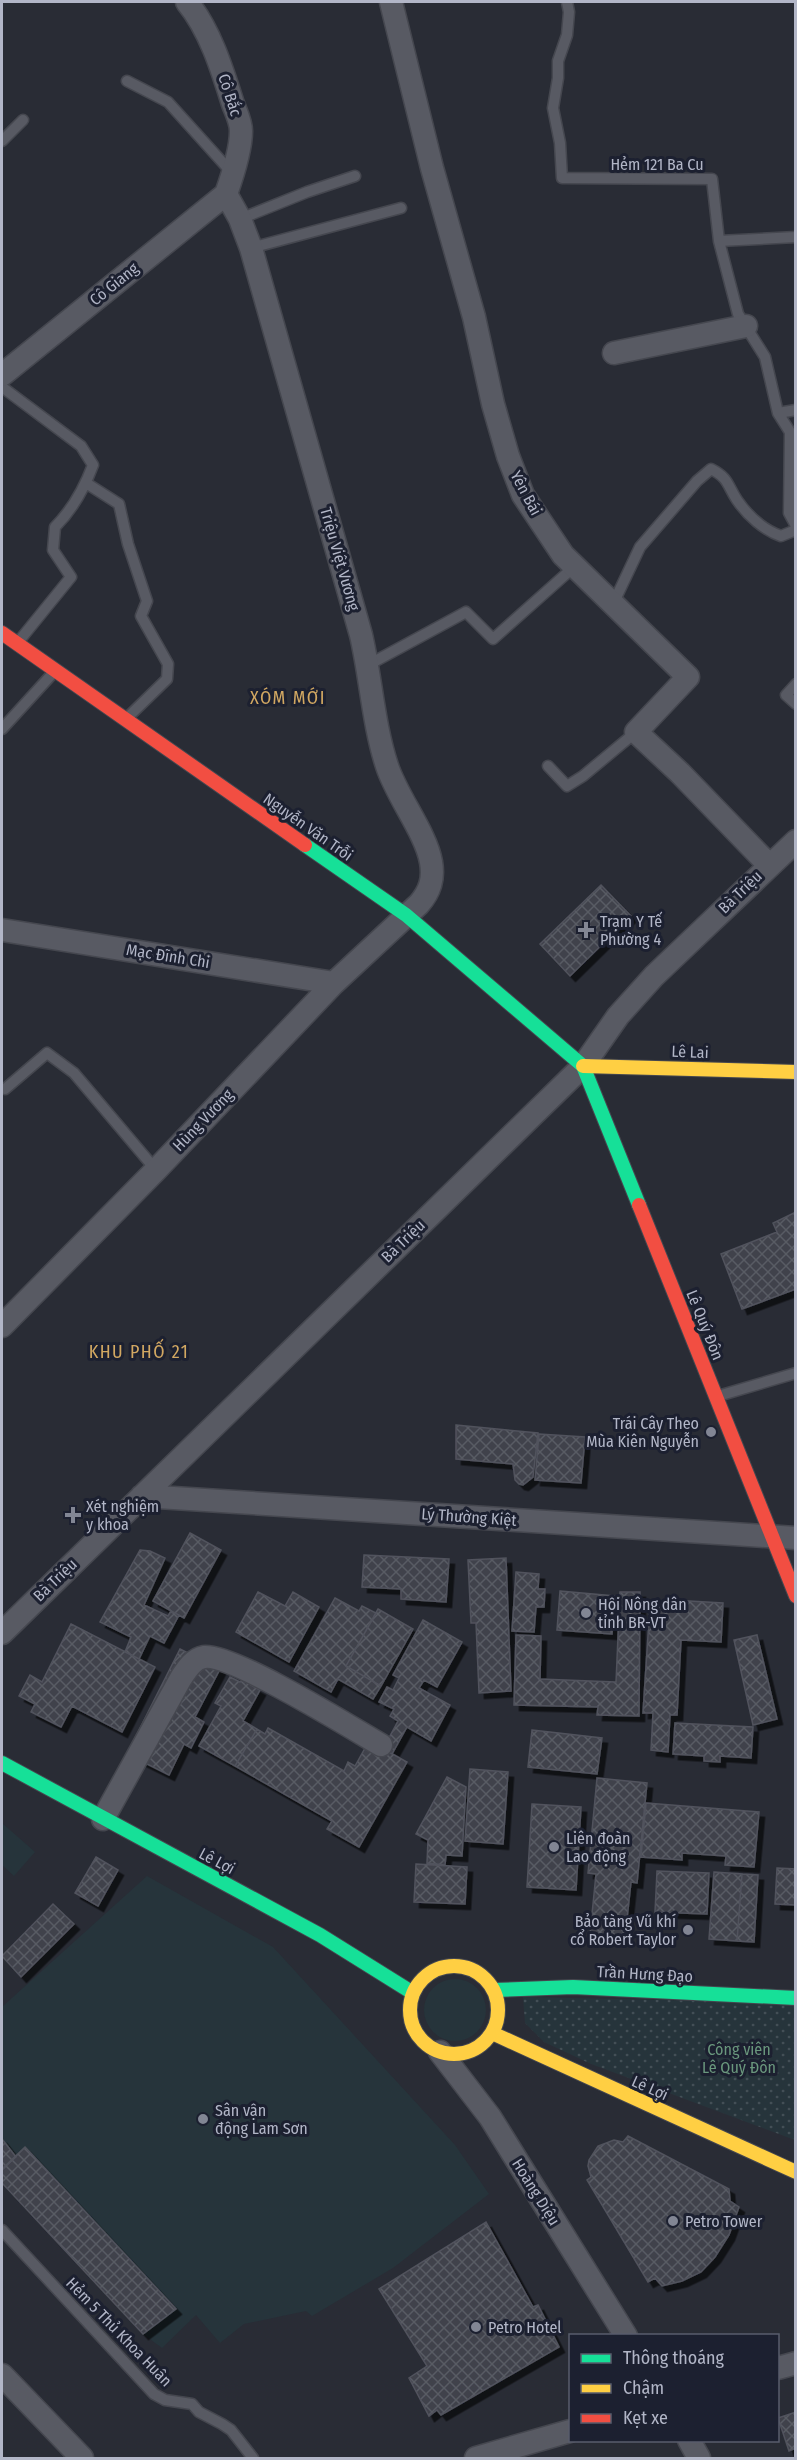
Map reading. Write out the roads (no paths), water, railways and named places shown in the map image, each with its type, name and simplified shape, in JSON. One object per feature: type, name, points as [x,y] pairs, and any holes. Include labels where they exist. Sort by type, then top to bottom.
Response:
[{"type":"street","name":"Yên Bái","points":[[391,2],[432,168],[474,317],[493,404],[508,456],[524,495],[563,555],[614,602],[688,677],[636,732]]},
{"type":"street","name":"Cô Bắc","points":[[195,6],[225,78],[241,130],[230,184]]},
{"type":"street","name":"Triệu Việt Vương","points":[[230,184],[368,665],[386,764],[395,789],[431,861],[432,878],[429,892],[406,915]]},
{"type":"street","name":"Cô Giang","points":[[2,375],[230,184]]},
{"type":"street","points":[[614,354],[746,326]]},
{"type":"street","name":"Nguyễn Văn Trỗi","points":[[2,633],[406,915],[583,1066]]},
{"type":"street","points":[[636,732],[680,773],[769,865]]},
{"type":"street","name":"Bà Triệu","points":[[2,1633],[583,1066],[618,1016],[654,976],[769,865],[794,845]]},
{"type":"street","name":"Hùng Vương","points":[[2,1326],[156,1170],[334,983],[406,915]]},
{"type":"street","name":"Mạc Đĩnh Chi","points":[[2,930],[334,983]]},
{"type":"street","name":"Lê Lai","points":[[583,1066],[795,1072]]},
{"type":"street","name":"Lê Quý Đôn","points":[[583,1066],[716,1397],[784,1538],[795,1596]]},
{"type":"street","name":"Lý Thường Kiệt","points":[[142,1496],[784,1538]]},
{"type":"street","points":[[103,1819],[181,1678],[198,1659],[206,1656],[236,1665],[381,1745]]},
{"type":"street","name":"Lê Lợi","points":[[2,1763],[320,1935],[413,1993]]},
{"type":"street","points":[[459,1965],[474,1969],[486,1977],[494,1990],[499,2004],[498,2019],[492,2033],[483,2044],[470,2052],[455,2055],[440,2052],[428,2046],[417,2035],[411,2022],[409,2007],[420,1981],[431,1971],[445,1966],[459,1965]]},
{"type":"street","name":"Trần Hưng Đạo","points":[[494,1990],[573,1987],[795,1998]]},
{"type":"street","name":"Lê Lợi","points":[[492,2033],[795,2172]]},
{"type":"street","name":"Hoàng Diệu","points":[[440,2052],[490,2117],[625,2334]]},
{"type":"street","points":[[779,2367],[795,2362]]},
{"type":"street","points":[[2,2374],[82,2458]]},
{"type":"street","points":[[476,2458],[569,2431]]},
{"type":"street","points":[[690,2442],[699,2458]]},
{"type":"lane","name":"Hẻm 121 Ba Cu","points":[[567,2],[569,12],[567,35],[558,61],[553,108],[560,143],[562,178],[712,179],[719,241],[738,314],[765,357],[778,413],[790,432],[789,513],[795,528]]},
{"type":"lane","points":[[127,81],[168,102],[230,184]]},
{"type":"lane","points":[[2,141],[23,120]]},
{"type":"lane","points":[[240,219],[307,192],[355,176]]},
{"type":"lane","points":[[250,248],[400,208]]},
{"type":"lane","points":[[719,241],[795,237]]},
{"type":"lane","points":[[2,387],[81,446],[93,465],[86,483],[68,514],[55,527],[54,550],[71,577],[17,644]]},
{"type":"lane","points":[[778,413],[795,410]]},
{"type":"lane","points":[[614,602],[640,547],[697,481],[711,469],[724,476],[740,504],[767,531],[781,536],[795,528]]},
{"type":"lane","points":[[86,483],[119,504],[128,544],[147,601],[141,616],[168,664],[167,680],[125,720]]},
{"type":"lane","points":[[368,665],[466,612],[493,639],[574,566]]},
{"type":"lane","points":[[2,729],[55,672]]},
{"type":"lane","points":[[795,684],[786,695],[795,704]]},
{"type":"lane","points":[[548,766],[567,786],[583,776],[636,732]]},
{"type":"lane","points":[[5,1089],[47,1053],[74,1073],[156,1170]]},
{"type":"lane","points":[[716,1397],[795,1373]]},
{"type":"lane","name":"Hẻm 5 Thủ Khoa Huân","points":[[2,2230],[154,2394],[165,2400],[192,2404],[199,2412],[231,2430],[253,2458]]},
{"type":"place","name":"Trạm Y Tế Phường 4","points":[[586,930]]},
{"type":"place","name":"Trái Cây Theo Mùa Kiên Nguyễn","points":[[711,1432]]},
{"type":"place","name":"Xét nghiệm y khoa","points":[[73,1515]]},
{"type":"place","name":"Hội Nông dân tỉnh BR-VT","points":[[586,1613]]},
{"type":"place","name":"Liên đoàn Lao động","points":[[554,1847]]},
{"type":"place","name":"Bảo tàng Vũ khí cổ Robert Taylor","points":[[688,1930]]},
{"type":"place","name":"Sân vận động Lam Sơn","points":[[203,2119]]},
{"type":"place","name":"Petro Tower","points":[[673,2221]]},
{"type":"place","name":"Petro Hotel","points":[[476,2327]]},
{"type":"district","name":"XÓM MỚI","points":[[288,698]]},
{"type":"district","name":"KHU PHỐ 21","points":[[139,1352]]},
{"type":"park label","name":"Công viên Lê Quý Đôn","points":[[739,2058]]}]
